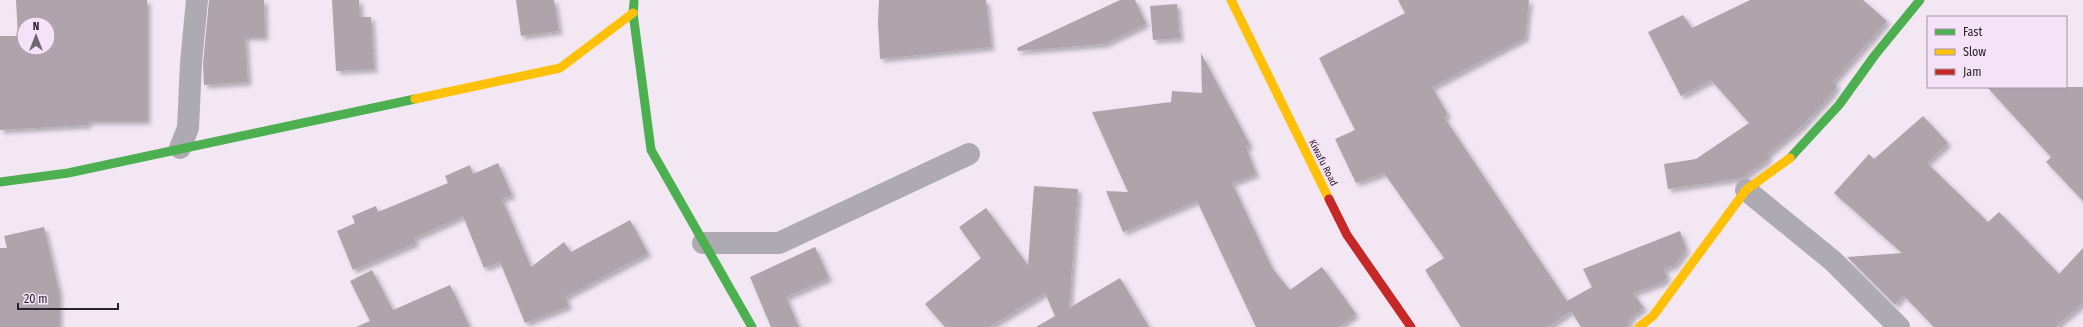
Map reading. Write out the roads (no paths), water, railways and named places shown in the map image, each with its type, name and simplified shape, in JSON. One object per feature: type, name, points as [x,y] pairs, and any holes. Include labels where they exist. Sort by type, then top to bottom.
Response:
[{"type":"street","points":[[180,148],[188,128],[191,63],[197,0]]},
{"type":"street","points":[[634,0],[633,13],[652,150],[703,243],[752,327]]},
{"type":"street","name":"Kiwafu Road","points":[[1231,0],[1347,235],[1411,327]]},
{"type":"street","points":[[1639,327],[1653,316],[1746,190],[1785,163],[1839,105],[1875,55],[1920,0]]},
{"type":"street","points":[[0,182],[68,173],[560,68],[633,13]]},
{"type":"street","points":[[703,243],[779,243],[969,154]]},
{"type":"street","points":[[1746,190],[1833,261],[1899,327]]}]
